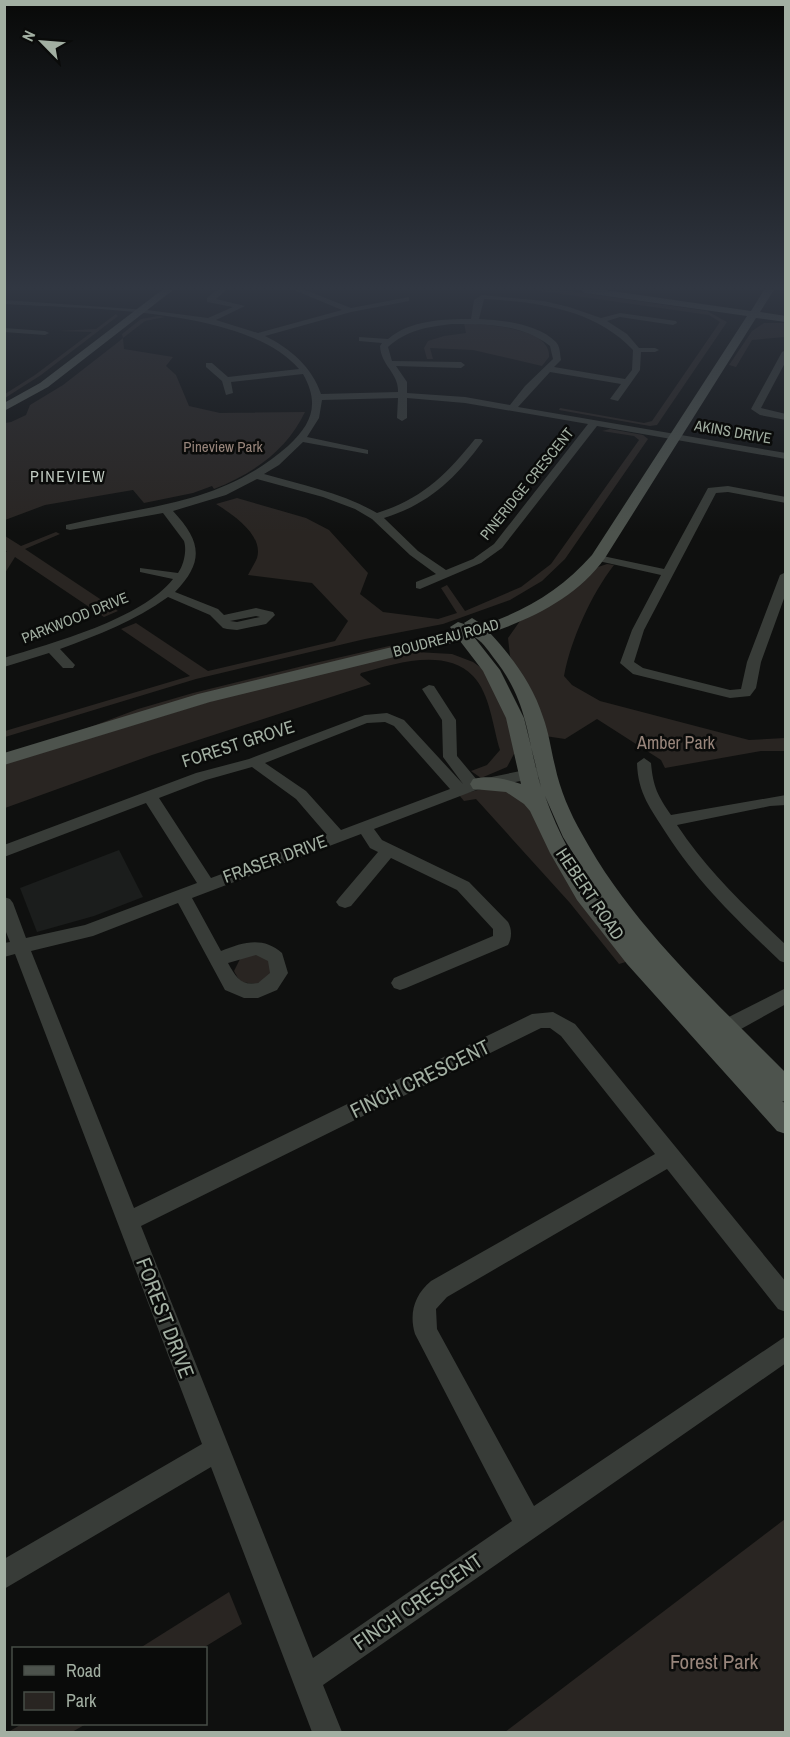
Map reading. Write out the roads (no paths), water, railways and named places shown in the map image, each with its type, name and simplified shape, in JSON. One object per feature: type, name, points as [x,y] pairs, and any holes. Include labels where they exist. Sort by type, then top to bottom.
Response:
[{"type":"main road","points":[[4,408],[44,385],[62,371]]},
{"type":"main road","name":"BOUDREAU ROAD","points":[[4,747],[138,704],[254,674],[515,619],[563,592],[598,558],[669,435],[710,371]]},
{"type":"main road","name":"BOUDREAU ROAD","points":[[4,759],[204,698],[410,649],[469,629],[549,587],[570,569],[588,548],[669,435]]},
{"type":"main road","points":[[410,649],[443,649],[498,665],[503,638],[515,619]]},
{"type":"main road","name":"HEBERT ROAD","points":[[469,629],[533,711],[542,817],[560,853],[608,926],[717,1033],[786,1091]]},
{"type":"main road","name":"HEBERT ROAD","points":[[537,772],[608,894],[665,963],[786,1123]]},
{"type":"main road","points":[[471,786],[507,785],[520,789],[531,798],[542,817]]},
{"type":"street","points":[[217,371],[226,380],[229,393]]},
{"type":"street","points":[[226,380],[305,371]]},
{"type":"street","points":[[70,527],[165,509],[220,495],[258,476],[301,439],[315,417],[318,397],[306,371]]},
{"type":"street","points":[[396,371],[403,382],[402,418]]},
{"type":"street","points":[[513,407],[546,371]]},
{"type":"street","points":[[561,371],[627,382]]},
{"type":"street","points":[[615,399],[635,371]]},
{"type":"street","points":[[776,371],[756,409],[760,412],[786,417]]},
{"type":"street","name":"AKINS DRIVE","points":[[318,397],[404,395],[465,400],[786,456]]},
{"type":"street","name":"PINERIDGE CRESCENT","points":[[420,585],[477,561],[498,546],[595,422]]},
{"type":"street","points":[[301,439],[364,452]]},
{"type":"street","points":[[376,517],[412,505],[424,497],[478,441]]},
{"type":"street","points":[[258,476],[345,500],[376,517],[414,554],[446,575]]},
{"type":"street","points":[[786,500],[728,489],[714,489],[635,636],[627,663],[638,671],[742,695],[749,688],[757,652],[782,596],[786,576]]},
{"type":"street","name":"PARKWOOD DRIVE","points":[[4,663],[115,623],[168,593],[183,577],[190,564],[191,545],[187,536],[165,509]]},
{"type":"street","points":[[598,558],[667,573]]},
{"type":"street","points":[[144,570],[183,577]]},
{"type":"street","points":[[168,593],[224,619]]},
{"type":"street","points":[[51,647],[68,665]]},
{"type":"street","points":[[429,689],[449,720],[450,757],[471,786]]},
{"type":"street","name":"FOREST GROVE","points":[[4,851],[149,795],[201,776],[254,762],[365,719],[387,717],[399,723],[471,786]]},
{"type":"street","points":[[254,762],[301,795],[337,837]]},
{"type":"street","points":[[644,763],[648,791],[665,822],[708,880],[786,956]]},
{"type":"street","name":"FRASER DRIVE","points":[[12,949],[87,931],[471,786],[537,772]]},
{"type":"street","points":[[149,795],[207,885]]},
{"type":"street","points":[[665,822],[786,800]]},
{"type":"street","points":[[364,826],[376,844],[463,886],[502,927],[502,940],[400,983]]},
{"type":"street","points":[[345,902],[388,851]]},
{"type":"street","points":[[182,895],[219,959]]},
{"type":"street","name":"FOREST DRIVE","points":[[4,903],[12,949],[127,1222],[327,1732]]},
{"type":"street","points":[[717,1033],[786,995]]},
{"type":"street","name":"FINCH CRESCENT","points":[[127,1222],[539,1020],[553,1020],[568,1030],[786,1301]]},
{"type":"street","points":[[528,1525],[423,1326],[424,1308],[432,1294],[439,1289],[670,1156]]},
{"type":"street","name":"FINCH CRESCENT","points":[[307,1679],[786,1348]]},
{"type":"street","points":[[4,1575],[216,1450]]},
{"type":"district","name":"PINEVIEW","points":[[68,476]]},
{"type":"park label","name":"Pineview Park","points":[[223,447]]},
{"type":"park label","name":"Amber Park","points":[[676,743]]},
{"type":"park label","name":"Forest Park","points":[[714,1662]]}]
